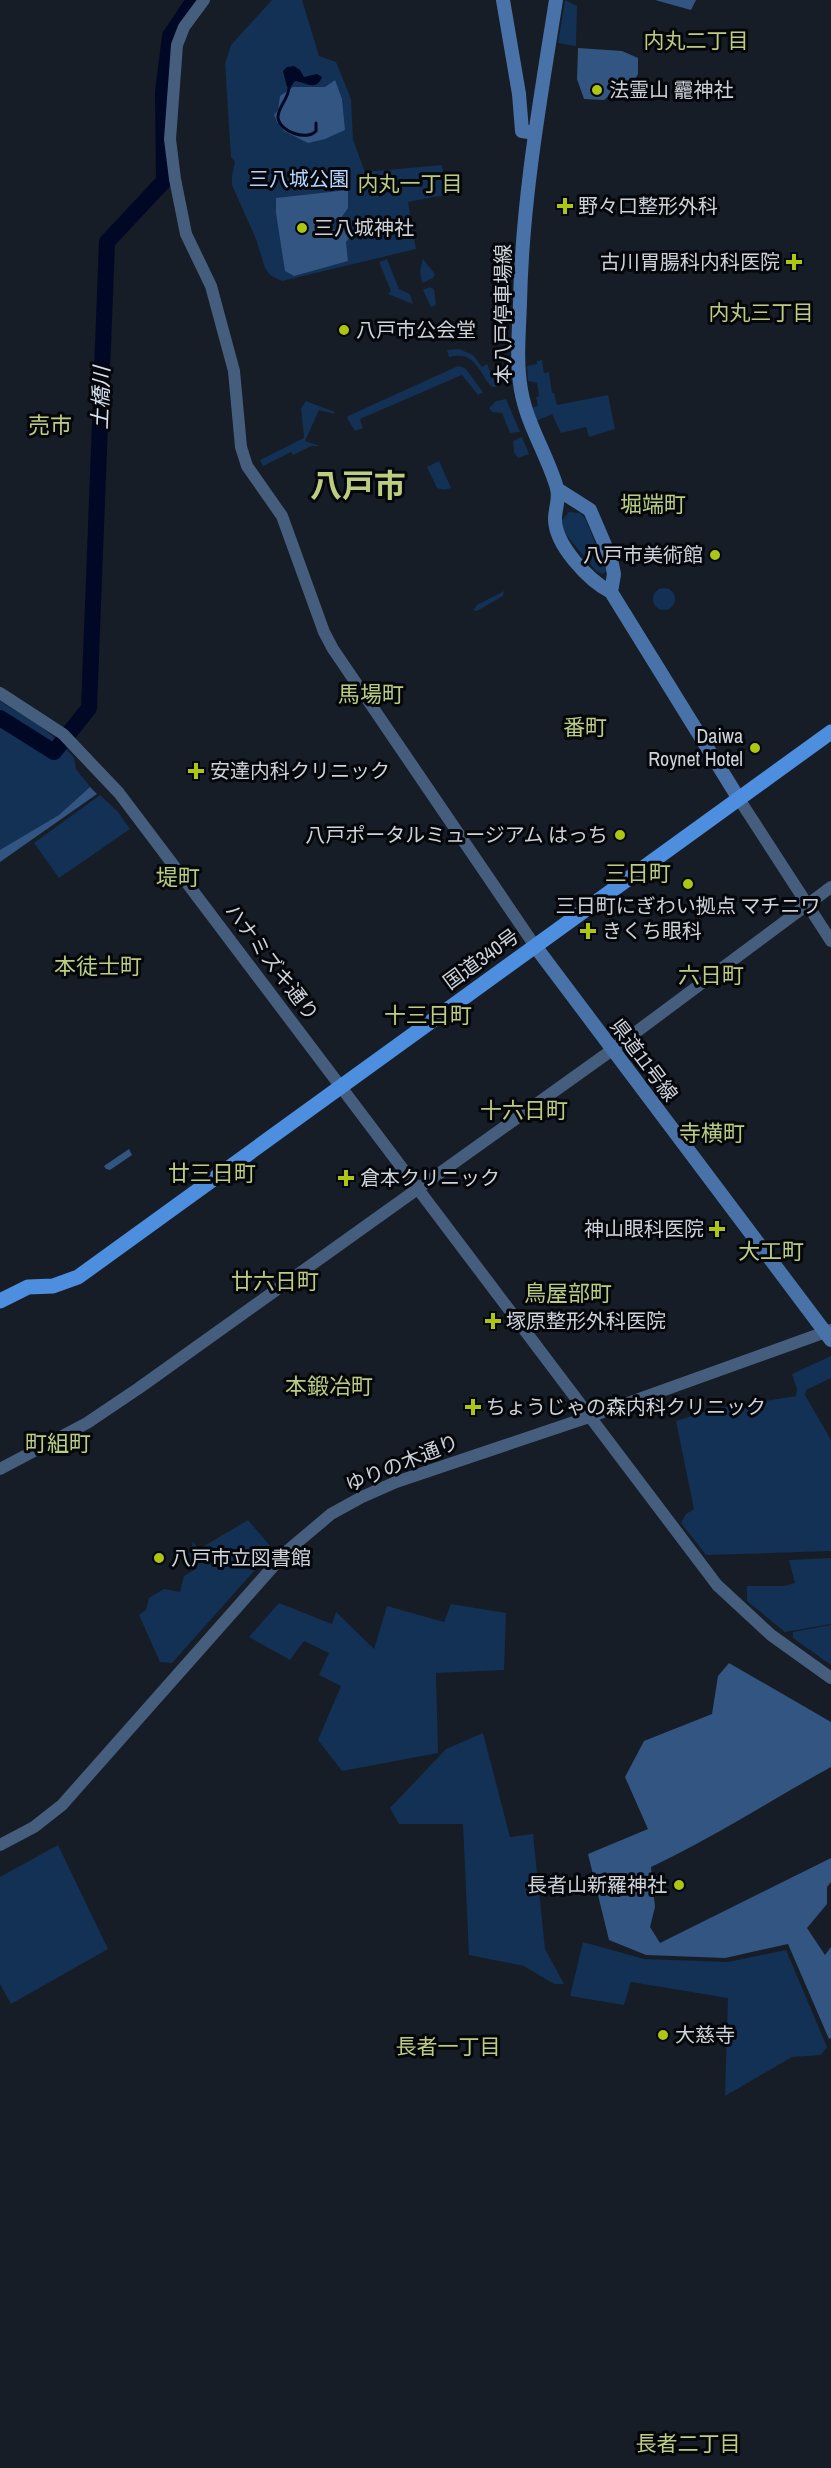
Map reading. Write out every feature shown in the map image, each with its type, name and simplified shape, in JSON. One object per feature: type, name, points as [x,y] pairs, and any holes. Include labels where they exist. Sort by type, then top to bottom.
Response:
[{"type":"highway","name":"国道340号","points":[[0,1301],[28,1287],[53,1286],[78,1277],[831,732]]},
{"type":"main road","points":[[503,0],[522,131],[535,133]]},
{"type":"main road","name":"本八戸停車場線","points":[[556,0],[523,226],[519,375],[528,422],[557,489],[558,504],[554,517],[558,537],[590,578],[611,592],[739,799]]},
{"type":"main road","points":[[557,489],[590,510],[611,559],[614,574],[611,592]]},
{"type":"main road","name":"県道11号線","points":[[535,946],[829,1334]]},
{"type":"street","points":[[204,0],[184,27],[177,45],[171,108],[171,149],[186,234],[211,286],[234,371],[241,447],[247,465],[282,516],[324,632],[535,946]]},
{"type":"street","name":"ハナミズキ通り","points":[[0,693],[48,723],[119,792],[340,1087],[418,1186],[588,1417],[717,1585],[771,1635],[831,1678]]},
{"type":"street","points":[[739,799],[831,941]]},
{"type":"street","points":[[0,1469],[87,1423],[139,1388],[418,1186],[612,1050],[831,887]]},
{"type":"street","name":"ゆりの木通り","points":[[0,1845],[34,1827],[62,1805],[286,1552],[331,1514],[396,1482],[829,1334]]},
{"type":"green space","name":"三八城公園","points":[[272,0],[302,0],[319,56],[336,62],[351,99],[353,140],[365,172],[442,165],[445,195],[408,202],[416,249],[282,281],[270,275],[265,268],[256,239],[232,185],[235,162],[231,157],[225,64],[231,45]]},
{"type":"green space","points":[[565,0],[577,6],[576,46],[558,43]]},
{"type":"green space","points":[[387,259],[399,289],[410,294],[413,304],[388,294],[391,291],[379,262]]},
{"type":"green space","points":[[423,259],[435,274],[433,278],[422,283],[420,270]]},
{"type":"green space","points":[[430,287],[434,289],[436,305],[431,307],[423,290]]},
{"type":"green space","points":[[459,349],[473,355],[482,367],[487,364],[497,387],[489,384],[469,358],[449,357],[447,350]]},
{"type":"green space","points":[[542,360],[544,373],[549,372],[552,393],[554,393],[557,405],[608,395],[615,429],[589,437],[586,427],[561,433],[552,414],[536,421],[533,407],[538,406],[537,383],[528,381],[527,366],[537,364],[537,361]]},
{"type":"green space","points":[[458,366],[465,368],[483,392],[478,395],[462,375],[360,419],[363,428],[355,431],[347,418],[348,416]]},
{"type":"green space","points":[[506,399],[520,432],[510,433],[502,413],[492,412],[489,408],[496,401]]},
{"type":"green space","points":[[306,401],[335,412],[334,414],[319,410],[305,441],[320,446],[311,446],[293,455],[291,452],[263,466],[260,460],[304,438],[301,408]]},
{"type":"green space","points":[[522,437],[529,454],[518,458],[514,452],[513,441]]},
{"type":"green space","points":[[439,461],[451,488],[444,490],[437,488],[427,467]]},
{"type":"green space","points":[[569,512],[580,513],[585,518],[605,567],[606,571],[603,574],[596,571],[563,531],[562,520]]},
{"type":"green space","points":[[664,588],[672,591],[675,599],[672,607],[664,610],[656,607],[653,599],[656,591]]},
{"type":"green space","points":[[504,591],[503,596],[477,611],[473,610],[477,605]]},
{"type":"green space","points":[[0,701],[39,725],[62,744],[74,758],[76,769],[91,788],[61,815],[0,852]]},
{"type":"green space","points":[[100,795],[118,812],[130,829],[59,878],[34,843]]},
{"type":"green space","points":[[831,1356],[831,1378],[806,1390],[805,1395],[831,1440],[831,1551],[706,1555],[681,1523],[686,1514],[694,1509],[676,1421],[714,1409],[796,1396],[797,1389],[792,1374]]},
{"type":"green space","points":[[248,1520],[271,1547],[271,1552],[172,1663],[160,1662],[139,1615],[146,1610],[149,1598],[164,1589],[180,1592],[184,1576],[197,1568],[189,1554],[193,1542],[199,1549]]},
{"type":"green space","points":[[831,1558],[831,1624],[785,1632],[747,1601],[747,1586],[784,1586],[795,1583],[789,1560]]},
{"type":"green space","points":[[279,1603],[332,1624],[336,1612],[374,1649],[387,1606],[444,1622],[451,1604],[506,1613],[504,1670],[436,1673],[438,1753],[342,1771],[318,1740],[341,1686],[319,1675],[329,1653],[304,1641],[290,1660],[249,1637]]},
{"type":"green space","points":[[831,1625],[831,1665],[793,1638],[793,1632]]},
{"type":"green space","points":[[483,1733],[510,1837],[533,1834],[545,1949],[564,1984],[554,1984],[524,1966],[469,1955],[463,1824],[399,1824],[390,1808],[446,1749]]},
{"type":"green space","points":[[58,1845],[108,1949],[11,2004],[0,1984],[0,1877]]},
{"type":"green space","points":[[583,1942],[644,1959],[728,1962],[786,1950],[827,2047],[821,2055],[792,2057],[725,2096],[728,1998],[631,1982],[624,2005],[570,1996]]},
{"type":"shaded area","points":[[655,0],[696,0],[691,10]]},
{"type":"shaded area","points":[[578,48],[622,51],[638,58],[638,74],[629,90],[613,93],[604,100],[584,99],[577,79]]},
{"type":"shaded area","points":[[294,66],[304,77],[317,74],[322,77],[320,82],[310,85],[295,81],[290,88],[287,87],[283,71],[287,67]]},
{"type":"shaded area","points":[[335,80],[342,99],[345,130],[325,139],[308,143],[284,131],[274,115],[278,110],[280,96],[293,87],[325,87]]},
{"type":"shaded area","points":[[348,190],[348,208],[341,218],[315,224],[316,232],[351,227],[352,235],[346,242],[348,261],[294,276],[285,271],[276,213],[276,198]]},
{"type":"shaded area","points":[[90,787],[97,794],[0,862],[0,850],[59,815]]},
{"type":"shaded area","points":[[129,1149],[132,1155],[110,1170],[106,1169],[104,1166]]},
{"type":"shaded area","points":[[729,1663],[831,1722],[831,1767],[651,1867],[655,1907],[650,1927],[660,1943],[831,1858],[831,1882],[827,1887],[827,1904],[807,1928],[825,1955],[831,1947],[831,2038],[829,2039],[788,1944],[725,1958],[646,1955],[609,1940],[588,1854],[648,1829],[625,1777],[644,1741],[712,1714],[718,1676]]},
{"type":"waterway","name":"土橋川","points":[[0,718],[54,752],[89,708],[107,242],[164,181],[163,92],[170,36],[194,0]]},
{"type":"waterway","points":[[289,88],[278,114],[280,123],[294,134],[301,135],[312,134],[316,131],[316,123]]},
{"type":"place","name":"法霊山 龗神社","points":[[597,90]]},
{"type":"place","name":"野々口整形外科","points":[[565,206]]},
{"type":"place","name":"三八城神社","points":[[302,228]]},
{"type":"place","name":"古川胃腸科内科医院","points":[[794,262]]},
{"type":"place","name":"八戸市公会堂","points":[[344,330]]},
{"type":"place","name":"八戸市美術館","points":[[715,555]]},
{"type":"place","name":"Daiwa Roynet Hotel","points":[[755,748]]},
{"type":"place","name":"安達内科クリニック","points":[[196,771]]},
{"type":"place","name":"八戸ポータルミュージアム はっち","points":[[620,835]]},
{"type":"place","name":"三日町にぎわい拠点 マチニワ","points":[[688,884]]},
{"type":"place","name":"きくち眼科","points":[[588,931]]},
{"type":"place","name":"倉本クリニック","points":[[346,1178]]},
{"type":"place","name":"神山眼科医院","points":[[717,1229]]},
{"type":"place","name":"塚原整形外科医院","points":[[493,1321]]},
{"type":"place","name":"ちょうじゃの森内科クリニック","points":[[473,1407]]},
{"type":"place","name":"八戸市立図書館","points":[[159,1558]]},
{"type":"place","name":"長者山新羅神社","points":[[679,1885]]},
{"type":"place","name":"大慈寺","points":[[663,2035]]},
{"type":"district","name":"内丸二丁目","points":[[696,41]]},
{"type":"district","name":"内丸一丁目","points":[[410,184]]},
{"type":"district","name":"内丸三丁目","points":[[761,313]]},
{"type":"district","name":"売市","points":[[50,425]]},
{"type":"district","name":"八戸市","points":[[358,486]]},
{"type":"district","name":"堀端町","points":[[653,504]]},
{"type":"district","name":"馬場町","points":[[371,694]]},
{"type":"district","name":"番町","points":[[585,727]]},
{"type":"district","name":"三日町","points":[[638,873]]},
{"type":"district","name":"堤町","points":[[178,877]]},
{"type":"district","name":"本徒士町","points":[[98,966]]},
{"type":"district","name":"六日町","points":[[711,975]]},
{"type":"district","name":"十三日町","points":[[428,1015]]},
{"type":"district","name":"十六日町","points":[[524,1110]]},
{"type":"district","name":"寺横町","points":[[712,1133]]},
{"type":"district","name":"廿三日町","points":[[212,1173]]},
{"type":"district","name":"大工町","points":[[771,1251]]},
{"type":"district","name":"廿六日町","points":[[275,1281]]},
{"type":"district","name":"鳥屋部町","points":[[568,1293]]},
{"type":"district","name":"本鍛冶町","points":[[329,1386]]},
{"type":"district","name":"町組町","points":[[58,1443]]},
{"type":"district","name":"長者一丁目","points":[[448,2047]]},
{"type":"district","name":"長者二丁目","points":[[688,2444]]}]
